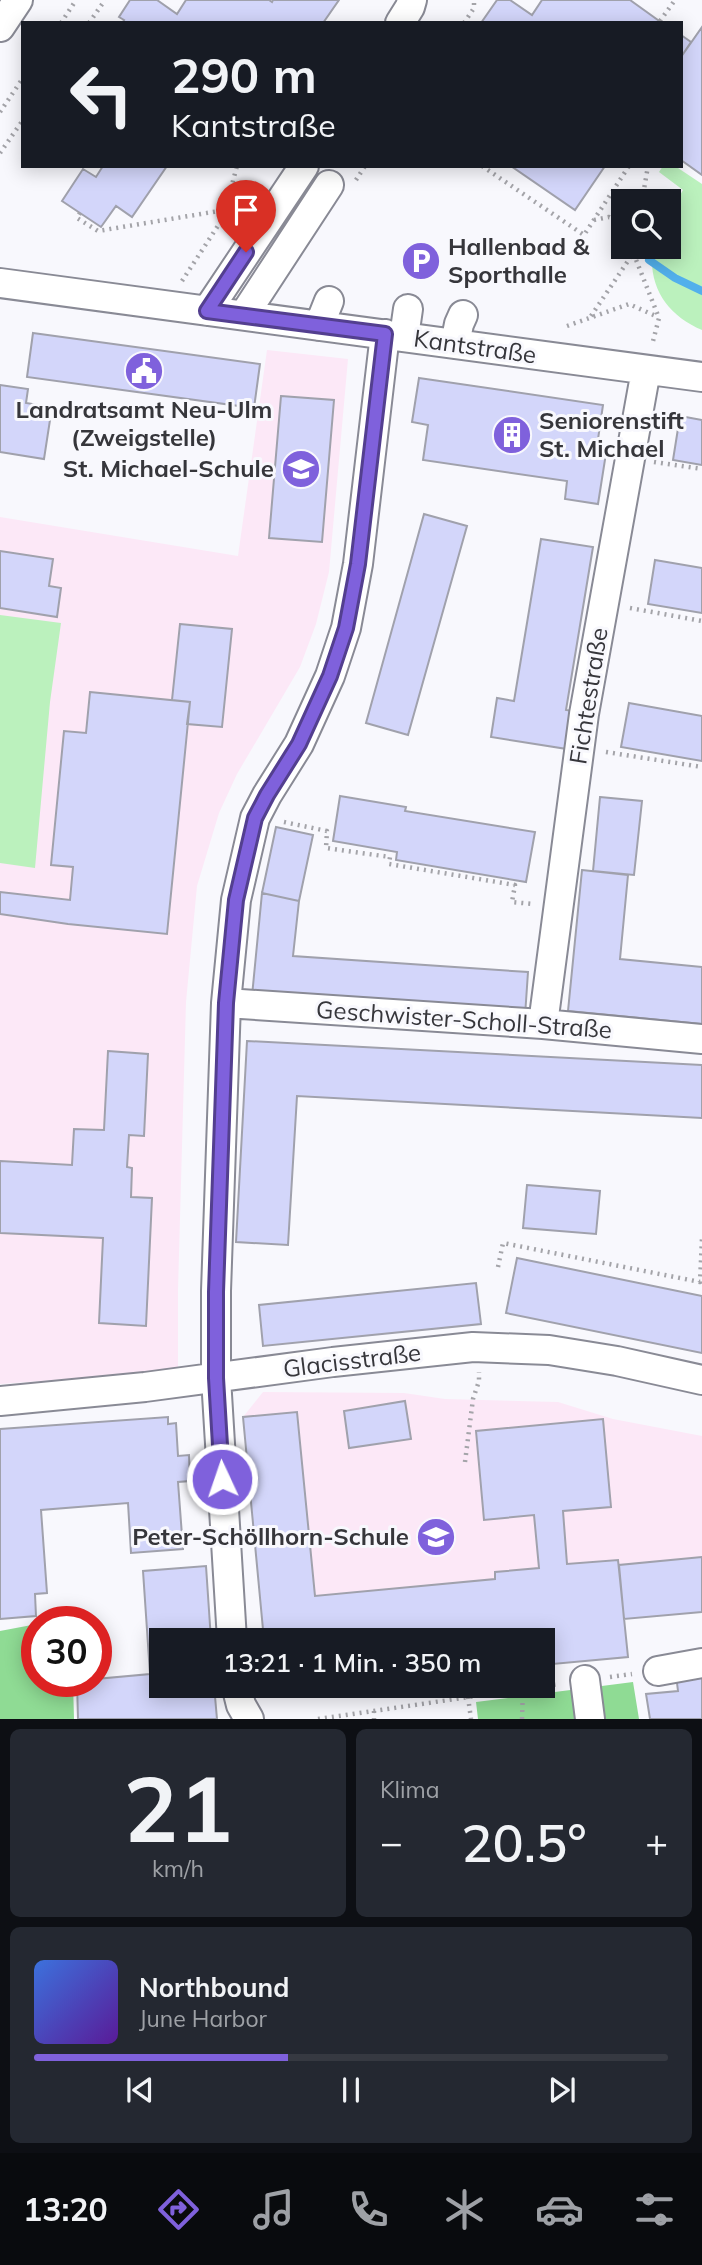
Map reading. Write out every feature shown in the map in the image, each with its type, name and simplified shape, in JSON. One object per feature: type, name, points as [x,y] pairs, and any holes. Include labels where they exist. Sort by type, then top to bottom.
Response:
[{"type":"street","points":[[401,21],[412,0]]},
{"type":"street","points":[[207,311],[303,168]]},
{"type":"street","points":[[244,316],[330,186]]},
{"type":"street","name":"Kantstraße","points":[[0,283],[244,316],[324,313],[394,336],[702,377]]},
{"type":"street","points":[[231,1628],[216,1378],[216,1292],[226,1003],[236,900],[255,818],[299,744],[330,676],[346,628],[394,336],[408,309]]},
{"type":"street","points":[[455,344],[463,315]]},
{"type":"street","name":"Fichtestraße","points":[[543,1024],[580,748],[646,370]]},
{"type":"street","name":"Geschwister-Scholl-Straße","points":[[226,1003],[543,1024],[702,1040]]},
{"type":"street","name":"Glacisstraße","points":[[0,1401],[480,1347],[549,1350],[617,1361],[702,1380]]},
{"type":"street","points":[[658,1671],[702,1663]]},
{"type":"street","points":[[585,1680],[590,1719]]},
{"type":"street","points":[[239,1698],[249,1719]]},
{"type":"path","points":[[62,21],[76,0]]},
{"type":"path","points":[[90,21],[105,0]]},
{"type":"path","points":[[465,21],[474,8],[474,0]]},
{"type":"path","points":[[660,21],[675,0]]},
{"type":"path","points":[[0,111],[21,81]]},
{"type":"path","points":[[0,153],[21,123]]},
{"type":"path","points":[[172,306],[178,289],[223,218],[236,168]]},
{"type":"path","points":[[484,168],[584,235],[628,168]]},
{"type":"path","points":[[644,189],[648,168]]},
{"type":"path","points":[[80,213],[77,218],[98,231],[225,210]]},
{"type":"path","points":[[225,210],[233,217]]},
{"type":"path","points":[[593,220],[611,218]]},
{"type":"path","points":[[591,316],[627,259]]},
{"type":"path","points":[[637,259],[659,318],[646,370]]},
{"type":"path","points":[[567,326],[629,304],[659,318]]},
{"type":"path","points":[[630,458],[702,470]]},
{"type":"path","points":[[604,604],[702,621]]},
{"type":"path","points":[[580,748],[702,767]]},
{"type":"path","points":[[255,818],[327,831],[326,848],[390,857],[389,864],[515,885],[512,902],[558,906]]},
{"type":"path","points":[[498,1266],[503,1242],[700,1282],[702,1238]]},
{"type":"path","points":[[465,1462],[473,1399],[479,1381],[480,1347]]},
{"type":"path","points":[[555,1684],[658,1671]]},
{"type":"path","points":[[321,1719],[461,1698]]},
{"type":"path","points":[[468,1698],[471,1719]]},
{"type":"path","points":[[522,1719],[523,1698]]},
{"type":"path","points":[[374,1711],[374,1719]]},
{"type":"shaded area","points":[[267,350],[348,359],[329,572],[316,624],[300,667],[237,774],[219,813],[197,886],[186,1002],[178,1371],[0,1384],[0,517],[238,556]]},
{"type":"shaded area","name":"Peter-Schöllhorn-Schule","points":[[263,1392],[404,1393],[445,1399],[558,1402],[613,1419],[702,1436],[702,1612],[624,1619],[628,1657],[555,1664],[555,1628],[263,1628],[243,1417]]},
{"type":"green space","points":[[662,168],[678,168],[702,184],[702,330],[690,324],[670,307],[662,297],[653,274],[652,259],[681,259],[683,190],[659,172]]},
{"type":"green space","points":[[0,615],[61,623],[50,702],[35,868],[0,863]]},
{"type":"green space","points":[[21,1627],[21,1697],[73,1697],[74,1719],[0,1719],[0,1631]]},
{"type":"green space","points":[[633,1682],[639,1719],[478,1719],[476,1702],[507,1698],[555,1698],[555,1692]]},
{"type":"building","points":[[130,0],[157,0],[177,14],[186,0],[339,0],[324,21],[123,21],[119,17]]},
{"type":"building","points":[[497,0],[510,0],[532,15],[542,0],[630,0],[659,21],[482,21]]},
{"type":"building","points":[[702,27],[702,175],[683,161],[683,54]]},
{"type":"building","points":[[683,36],[691,42],[683,54]]},
{"type":"building","points":[[102,168],[166,168],[132,217],[116,206],[101,227],[62,201],[83,169],[96,177]]},
{"type":"building","points":[[514,168],[604,168],[575,210]]},
{"type":"building","name":"Landratsamt Neu-Ulm (Zweigstelle)","points":[[33,333],[260,364],[254,408],[27,377]]},
{"type":"building","name":"Seniorenstift St. Michael","points":[[419,378],[603,405],[597,446],[607,447],[598,504],[565,499],[567,481],[423,460],[428,425],[412,422]]},
{"type":"building","points":[[0,385],[28,389],[26,403],[52,407],[44,459],[0,452]]},
{"type":"building","name":"St. Michael-Schule","points":[[281,396],[334,400],[322,542],[269,538]]},
{"type":"building","points":[[680,416],[702,420],[702,465],[673,460]]},
{"type":"building","points":[[424,514],[467,526],[408,735],[366,723]]},
{"type":"building","points":[[541,539],[593,547],[566,710],[573,711],[567,749],[491,737],[497,698],[514,701]]},
{"type":"building","points":[[0,551],[53,559],[49,586],[61,588],[57,617],[0,608]]},
{"type":"building","points":[[655,560],[702,568],[702,613],[648,604]]},
{"type":"building","points":[[180,624],[232,629],[222,727],[187,724],[190,702],[172,700]]},
{"type":"building","points":[[90,692],[190,702],[167,934],[0,914],[0,892],[70,900],[73,867],[51,865],[64,731],[86,733]]},
{"type":"building","points":[[629,703],[702,716],[702,761],[621,747]]},
{"type":"building","points":[[340,796],[406,807],[405,811],[535,832],[526,882],[396,860],[397,852],[333,841]]},
{"type":"building","points":[[600,797],[642,801],[634,875],[593,871]]},
{"type":"building","points":[[276,827],[313,835],[299,901],[262,893]]},
{"type":"building","points":[[582,870],[628,875],[620,959],[702,967],[702,1024],[568,1011]]},
{"type":"building","points":[[262,893],[299,901],[293,956],[528,972],[525,1016],[252,996]]},
{"type":"building","points":[[247,1041],[702,1065],[702,1118],[297,1096],[288,1245],[236,1242]]},
{"type":"building","points":[[108,1051],[148,1054],[144,1136],[129,1135],[127,1167],[132,1168],[131,1197],[152,1198],[146,1326],[99,1323],[103,1238],[0,1233],[0,1161],[72,1165],[74,1129],[104,1130]]},
{"type":"building","points":[[527,1185],[600,1191],[596,1234],[523,1228]]},
{"type":"building","points":[[517,1258],[702,1296],[702,1353],[506,1313]]},
{"type":"building","points":[[476,1283],[481,1324],[263,1346],[259,1305]]},
{"type":"building","points":[[405,1401],[411,1439],[349,1448],[344,1411]]},
{"type":"building","points":[[297,1412],[315,1596],[495,1579],[495,1572],[539,1568],[534,1515],[484,1520],[476,1431],[603,1419],[611,1507],[563,1511],[567,1564],[618,1560],[628,1657],[555,1664],[555,1628],[263,1628],[243,1417]]},
{"type":"building","points":[[168,1417],[168,1424],[176,1423],[178,1456],[189,1455],[190,1481],[178,1482],[183,1549],[131,1553],[128,1503],[41,1510],[47,1593],[35,1594],[36,1606],[21,1606],[21,1617],[0,1619],[0,1429]]},
{"type":"building","points":[[702,1557],[702,1612],[624,1619],[619,1565]]},
{"type":"building","points":[[206,1566],[210,1628],[149,1628],[149,1659],[143,1571]]},
{"type":"building","points":[[702,1672],[702,1719],[650,1719],[646,1694],[678,1691],[676,1675]]},
{"type":"building","points":[[149,1674],[149,1698],[215,1698],[217,1719],[78,1719],[77,1697],[112,1697],[112,1678]]},
{"type":"waterway","points":[[649,260],[675,278],[702,291]]},
{"type":"place","name":"Hallenbad & Sporthalle","points":[[421,261]]},
{"type":"place","name":"Landratsamt Neu-Ulm (Zweigstelle)","points":[[144,371]]},
{"type":"place","name":"Seniorenstift St. Michael","points":[[512,435]]},
{"type":"place","name":"St. Michael-Schule","points":[[301,469]]},
{"type":"place","name":"Peter-Schöllhorn-Schule","points":[[436,1537]]},
{"type":"route","points":[[222,1479],[216,1378],[216,1292],[226,1003],[236,900],[255,818],[299,744],[330,676],[346,628],[358,564],[385,334],[207,311],[246,252]]}]
